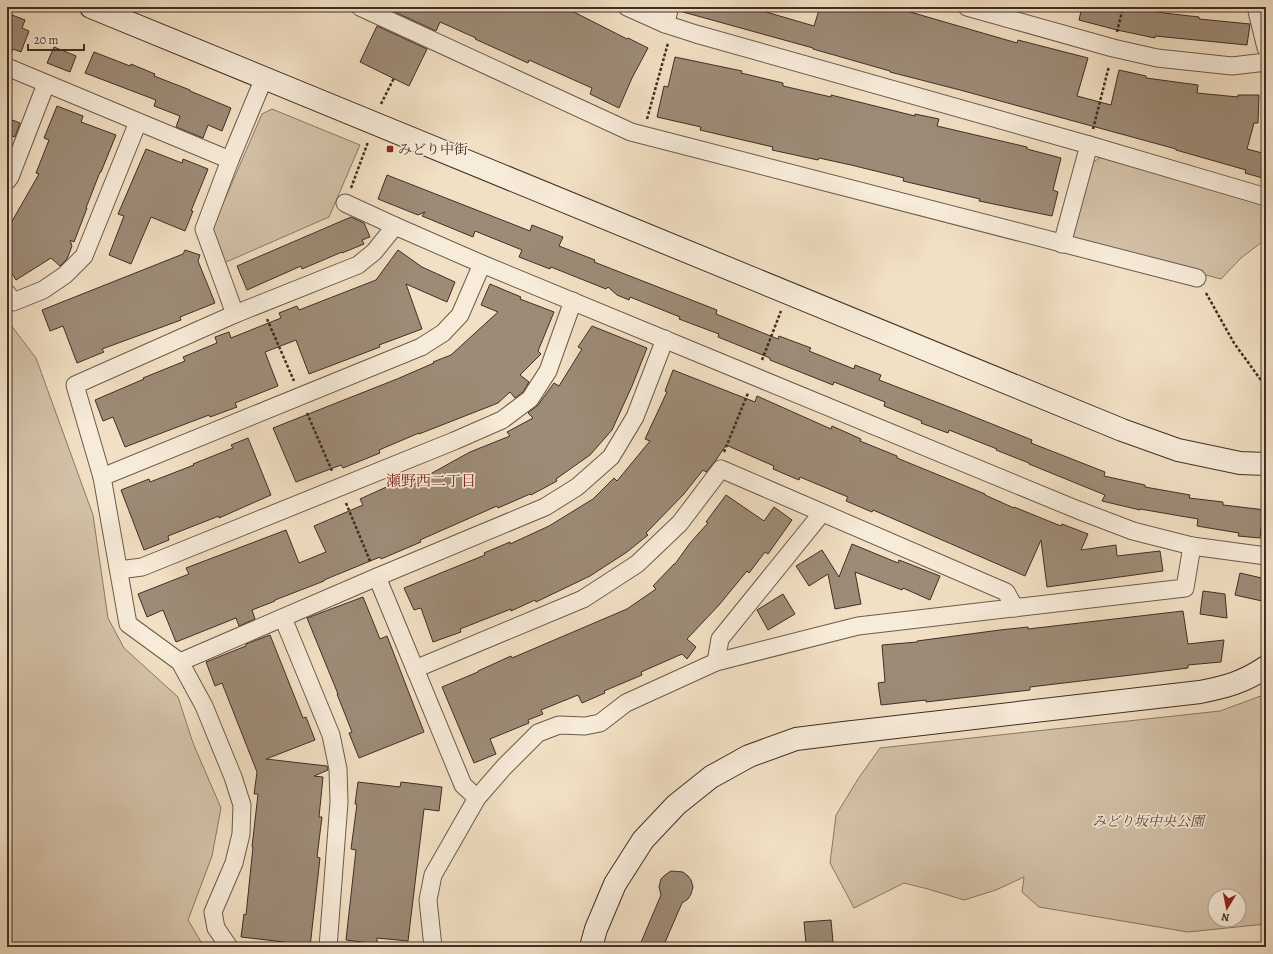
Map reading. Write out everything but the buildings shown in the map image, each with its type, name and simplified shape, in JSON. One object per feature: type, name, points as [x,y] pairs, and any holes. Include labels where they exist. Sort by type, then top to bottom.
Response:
[{"type":"street","points":[[90,7],[1122,430],[1178,450],[1240,463],[1266,464]]},
{"type":"street","points":[[360,7],[631,132],[1197,278]]},
{"type":"street","points":[[627,7],[669,25],[696,34],[1089,144],[1266,197]]},
{"type":"street","points":[[669,25],[670,7]]},
{"type":"street","points":[[967,7],[1113,48],[1157,58],[1232,66],[1266,62]]},
{"type":"street","points":[[1256,7],[1266,48]]},
{"type":"street","points":[[7,67],[230,160]]},
{"type":"street","points":[[235,314],[204,229],[230,160],[264,78]]},
{"type":"street","points":[[7,181],[10,177],[46,84]]},
{"type":"street","points":[[7,292],[13,302],[42,290],[65,275],[84,256],[138,122]]},
{"type":"street","points":[[1062,244],[1089,144]]},
{"type":"street","points":[[345,203],[482,264],[1078,510],[1133,531],[1192,546],[1266,556]]},
{"type":"street","points":[[229,947],[216,928],[213,912],[234,863],[241,834],[242,805],[233,777],[204,706],[180,662],[128,624],[102,477],[75,386],[235,314],[358,264],[374,252],[395,226]]},
{"type":"street","points":[[102,477],[420,347],[443,333],[460,315],[482,264]]},
{"type":"street","points":[[119,570],[142,567],[502,420],[530,399],[548,371],[573,301]]},
{"type":"street","points":[[180,662],[377,577],[545,507],[577,487],[611,457],[635,417],[665,339]]},
{"type":"street","points":[[415,669],[583,599],[637,564],[680,523],[721,469],[1006,592],[1014,608]]},
{"type":"street","points":[[716,662],[720,639],[822,513]]},
{"type":"street","points":[[433,947],[428,900],[433,875],[476,798],[538,733],[559,725],[585,726],[600,723],[626,702],[716,662],[858,626],[1185,588],[1192,546]]},
{"type":"street","points":[[377,577],[463,785],[476,798]]},
{"type":"street","points":[[283,618],[330,735],[338,769],[339,802],[328,947]]},
{"type":"street","points":[[591,947],[596,929],[615,884],[643,840],[676,805],[711,777],[749,756],[796,739],[1200,692],[1224,687],[1254,675],[1266,667]]},
{"type":"path","points":[[1089,144],[1123,7]]},
{"type":"path","points":[[643,135],[669,25]]},
{"type":"path","points":[[380,106],[394,78]]},
{"type":"path","points":[[345,203],[368,141]]},
{"type":"path","points":[[1197,278],[1234,343],[1266,387]]},
{"type":"path","points":[[261,304],[377,577]]},
{"type":"path","points":[[761,361],[781,312]]},
{"type":"path","points":[[721,469],[721,460],[749,390]]},
{"type":"green space","points":[[272,109],[360,145],[329,217],[224,263],[212,229],[262,114]]},
{"type":"green space","points":[[1102,156],[1266,206],[1266,239],[1241,258],[1221,279],[1071,240],[1088,166]]},
{"type":"green space","points":[[7,320],[36,358],[93,515],[108,618],[124,648],[178,697],[193,743],[221,808],[212,856],[188,920],[204,947],[7,947]]},
{"type":"green space","name":"みどり坂中央公園","points":[[1266,694],[1266,924],[1247,926],[1247,888],[1207,888],[1207,928],[1227,928],[1188,932],[1039,907],[1022,892],[1024,877],[996,890],[964,900],[904,883],[854,908],[830,863],[836,815],[858,779],[880,748],[1220,711]]},
{"type":"place","name":"みどり中街","points":[[390,149]]},
{"type":"district","name":"瀬野西二丁目","points":[[431,481]]}]
